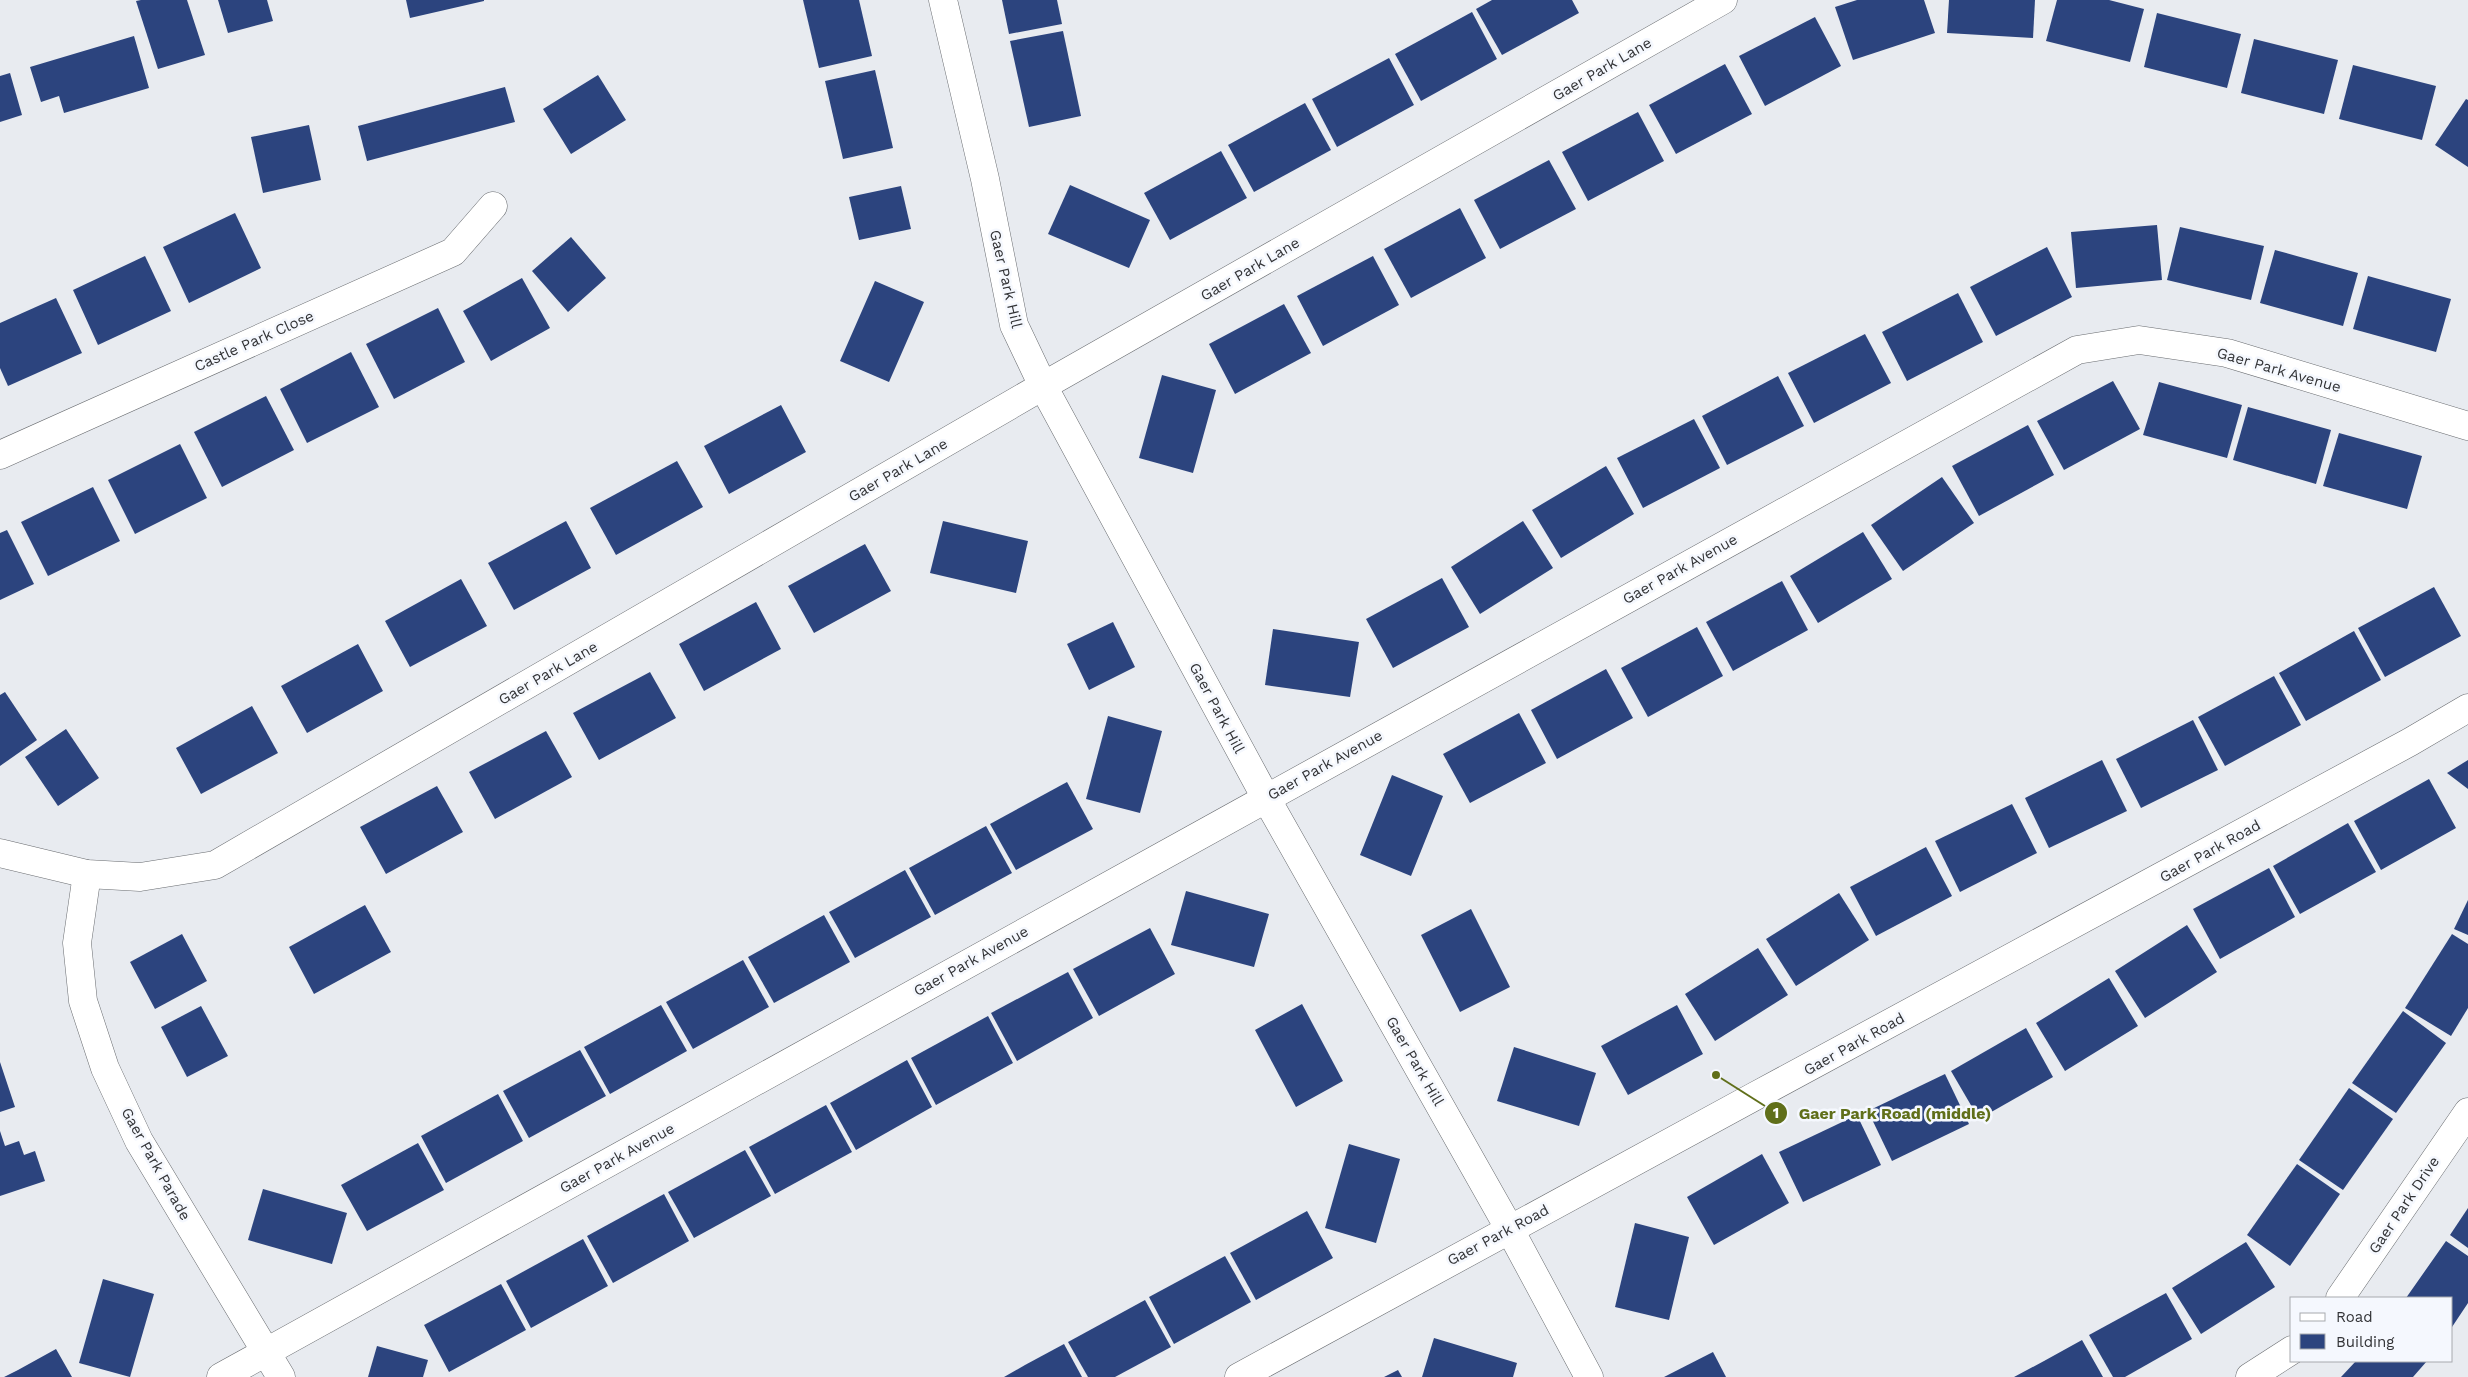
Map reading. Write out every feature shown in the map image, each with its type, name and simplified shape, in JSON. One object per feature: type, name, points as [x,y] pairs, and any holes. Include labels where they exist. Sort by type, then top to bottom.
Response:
[{"type":"street","name":"Gaer Park Hill","points":[[943,0],[985,179],[1014,325],[1043,386],[1266,798],[1509,1228],[1589,1377]]},
{"type":"street","name":"Gaer Park Lane","points":[[0,853],[87,874],[140,877],[215,865],[1043,386],[1723,0]]},
{"type":"street","name":"Castle Park Close","points":[[0,455],[453,252],[493,206]]},
{"type":"street","name":"Gaer Park Avenue","points":[[221,1377],[2077,350],[2139,340],[2227,353],[2468,426]]},
{"type":"street","name":"Gaer Park Road","points":[[1239,1377],[1509,1228],[1860,1041],[2410,742],[2468,708]]},
{"type":"street","name":"Gaer Park Parade","points":[[87,874],[77,943],[83,1001],[105,1068],[139,1140],[281,1377]]},
{"type":"street","name":"Gaer Park Drive","points":[[2341,1297],[2468,1112]]},
{"type":"street","points":[[2250,1377],[2290,1352]]},
{"type":"building","points":[[187,0],[205,55],[158,69],[136,1]]},
{"type":"building","points":[[218,0],[267,0],[273,21],[228,33]]},
{"type":"building","points":[[406,0],[484,0],[484,1],[410,18]]},
{"type":"building","points":[[803,0],[859,0],[872,56],[819,68]]},
{"type":"building","points":[[1002,0],[1057,0],[1062,24],[1009,34]]},
{"type":"building","points":[[1492,0],[1572,0],[1579,13],[1502,55],[1476,9]]},
{"type":"building","points":[[1857,0],[1924,0],[1935,33],[1853,60],[1835,7]]},
{"type":"building","points":[[1949,0],[2035,0],[2033,38],[1947,33]]},
{"type":"building","points":[[2057,0],[2109,0],[2144,9],[2130,62],[2046,41]]},
{"type":"building","points":[[1472,12],[1497,59],[1421,101],[1395,54]]},
{"type":"building","points":[[2157,13],[2241,34],[2227,88],[2144,67]]},
{"type":"building","points":[[1815,17],[1841,66],[1765,106],[1739,56]]},
{"type":"building","points":[[1063,31],[1081,116],[1029,127],[1010,41]]},
{"type":"building","points":[[134,36],[149,88],[64,113],[59,96],[41,102],[30,67]]},
{"type":"building","points":[[2254,39],[2338,60],[2324,114],[2241,93]]},
{"type":"building","points":[[1389,58],[1414,105],[1337,147],[1312,99]]},
{"type":"building","points":[[1725,64],[1752,114],[1676,154],[1649,105]]},
{"type":"building","points":[[2353,65],[2436,86],[2422,140],[2339,119]]},
{"type":"building","points":[[875,70],[893,148],[843,159],[825,81]]},
{"type":"building","points":[[10,73],[22,115],[0,122],[0,76]]},
{"type":"building","points":[[598,75],[626,120],[571,154],[543,109]]},
{"type":"building","points":[[505,87],[515,122],[367,161],[358,126]]},
{"type":"building","points":[[2466,99],[2468,100],[2468,167],[2435,145]]},
{"type":"building","points":[[1305,103],[1331,150],[1254,192],[1228,145]]},
{"type":"building","points":[[1638,112],[1664,161],[1588,201],[1562,152]]},
{"type":"building","points":[[309,125],[321,180],[263,193],[251,137]]},
{"type":"building","points":[[1221,151],[1247,198],[1170,240],[1144,193]]},
{"type":"building","points":[[1549,160],[1576,209],[1500,249],[1474,200]]},
{"type":"building","points":[[1070,185],[1150,220],[1129,268],[1048,234]]},
{"type":"building","points":[[901,186],[911,229],[859,240],[849,197]]},
{"type":"building","points":[[1460,208],[1486,258],[1411,298],[1384,249]]},
{"type":"building","points":[[235,213],[261,268],[189,303],[163,247]]},
{"type":"building","points":[[2157,225],[2162,280],[2076,288],[2071,232]]},
{"type":"building","points":[[2180,227],[2264,246],[2251,300],[2167,280]]},
{"type":"building","points":[[571,237],[606,278],[568,312],[532,271]]},
{"type":"building","points":[[2047,247],[2072,297],[1996,336],[1970,287]]},
{"type":"building","points":[[2275,250],[2358,273],[2343,326],[2260,303]]},
{"type":"building","points":[[145,256],[171,311],[98,345],[73,290]]},
{"type":"building","points":[[1373,256],[1399,305],[1323,346],[1297,296]]},
{"type":"building","points":[[2368,276],[2451,299],[2436,352],[2353,329]]},
{"type":"building","points":[[522,278],[550,328],[491,361],[463,311]]},
{"type":"building","points":[[875,281],[924,302],[889,382],[840,361]]},
{"type":"building","points":[[1958,293],[1983,342],[1907,381],[1882,332]]},
{"type":"building","points":[[56,298],[82,353],[8,386],[0,368],[0,323]]},
{"type":"building","points":[[1284,304],[1311,353],[1235,394],[1209,344]]},
{"type":"building","points":[[438,308],[465,362],[394,399],[366,344]]},
{"type":"building","points":[[1865,334],[1891,383],[1814,423],[1788,373]]},
{"type":"building","points":[[351,352],[379,407],[307,443],[280,389]]},
{"type":"building","points":[[1162,375],[1216,390],[1193,473],[1139,458]]},
{"type":"building","points":[[1778,376],[1804,426],[1727,465],[1702,416]]},
{"type":"building","points":[[2113,381],[2140,429],[2064,470],[2037,421]]},
{"type":"building","points":[[2159,382],[2242,405],[2227,458],[2143,435]]},
{"type":"building","points":[[266,396],[294,450],[222,487],[194,432]]},
{"type":"building","points":[[781,405],[806,452],[729,494],[704,446]]},
{"type":"building","points":[[2248,407],[2331,430],[2316,484],[2233,460]]},
{"type":"building","points":[[1694,419],[1720,468],[1643,508],[1617,458]]},
{"type":"building","points":[[2028,425],[2054,475],[1979,516],[1952,466]]},
{"type":"building","points":[[2339,433],[2422,456],[2407,509],[2323,486]]},
{"type":"building","points":[[180,444],[207,498],[135,534],[108,480]]},
{"type":"building","points":[[677,461],[703,507],[616,555],[590,508]]},
{"type":"building","points":[[1606,466],[1634,514],[1561,558],[1532,510]]},
{"type":"building","points":[[1942,477],[1974,523],[1903,571],[1871,525]]},
{"type":"building","points":[[93,487],[120,541],[48,576],[21,522]]},
{"type":"building","points":[[566,521],[591,568],[514,610],[488,563]]},
{"type":"building","points":[[943,521],[1028,541],[1016,593],[930,573]]},
{"type":"building","points":[[1523,521],[1553,568],[1480,614],[1451,567]]},
{"type":"building","points":[[7,530],[34,584],[0,600],[0,533]]},
{"type":"building","points":[[1863,532],[1892,579],[1818,623],[1790,576]]},
{"type":"building","points":[[865,544],[891,591],[814,633],[788,586]]},
{"type":"building","points":[[1442,578],[1469,627],[1393,668],[1366,619]]},
{"type":"building","points":[[461,579],[487,626],[410,667],[385,621]]},
{"type":"building","points":[[1782,581],[1808,630],[1733,671],[1706,622]]},
{"type":"building","points":[[2434,587],[2461,636],[2385,677],[2358,628]]},
{"type":"building","points":[[756,602],[781,649],[704,691],[679,644]]},
{"type":"building","points":[[1113,622],[1135,667],[1089,690],[1067,644]]},
{"type":"building","points":[[1697,627],[1723,676],[1648,717],[1621,668]]},
{"type":"building","points":[[1273,629],[1359,642],[1350,697],[1265,685]]},
{"type":"building","points":[[2354,631],[2381,680],[2306,721],[2279,673]]},
{"type":"building","points":[[358,644],[383,691],[307,733],[281,686]]},
{"type":"building","points":[[1606,669],[1633,718],[1557,759],[1531,710]]},
{"type":"building","points":[[650,672],[676,718],[599,760],[573,713]]},
{"type":"building","points":[[2274,676],[2301,725],[2225,766],[2198,717]]},
{"type":"building","points":[[5,692],[37,740],[0,766],[0,695]]},
{"type":"building","points":[[252,706],[278,753],[201,794],[176,748]]},
{"type":"building","points":[[1519,713],[1546,763],[1470,803],[1443,754]]},
{"type":"building","points":[[1108,716],[1162,731],[1140,813],[1086,799]]},
{"type":"building","points":[[2193,720],[2218,770],[2141,808],[2116,759]]},
{"type":"building","points":[[66,729],[99,778],[58,806],[25,757]]},
{"type":"building","points":[[546,731],[572,777],[495,819],[469,772]]},
{"type":"building","points":[[2102,760],[2127,811],[2049,848],[2025,798]]},
{"type":"building","points":[[2468,760],[2468,789],[2447,773]]},
{"type":"building","points":[[1392,775],[1443,796],[1411,876],[1360,855]]},
{"type":"building","points":[[2429,779],[2456,828],[2381,870],[2354,821]]},
{"type":"building","points":[[1067,782],[1093,829],[1016,870],[990,824]]},
{"type":"building","points":[[437,786],[463,832],[386,874],[360,827]]},
{"type":"building","points":[[2012,804],[2037,853],[1960,892],[1935,841]]},
{"type":"building","points":[[2348,823],[2376,872],[2300,914],[2273,866]]},
{"type":"building","points":[[986,826],[1012,873],[935,915],[909,868]]},
{"type":"building","points":[[1926,847],[1952,896],[1876,936],[1850,887]]},
{"type":"building","points":[[2269,868],[2295,917],[2220,959],[2193,909]]},
{"type":"building","points":[[905,870],[931,917],[855,958],[829,912]]},
{"type":"building","points":[[1186,891],[1269,914],[1254,967],[1171,945]]},
{"type":"building","points":[[1839,893],[1869,940],[1796,986],[1766,939]]},
{"type":"building","points":[[2468,900],[2468,935],[2454,929]]},
{"type":"building","points":[[365,905],[391,952],[314,994],[289,947]]},
{"type":"building","points":[[1471,909],[1510,987],[1460,1012],[1421,935]]},
{"type":"building","points":[[824,915],[850,962],[774,1003],[748,957]]},
{"type":"building","points":[[2187,925],[2217,972],[2145,1018],[2115,971]]},
{"type":"building","points":[[1150,928],[1175,974],[1099,1016],[1073,969]]},
{"type":"building","points":[[182,934],[207,981],[155,1009],[130,962]]},
{"type":"building","points":[[2452,934],[2468,944],[2468,1008],[2451,1036],[2405,1008]]},
{"type":"building","points":[[1758,948],[1788,995],[1715,1041],[1685,994]]},
{"type":"building","points":[[743,960],[769,1007],[693,1049],[666,1002]]},
{"type":"building","points":[[1068,972],[1093,1018],[1017,1061],[991,1013]]},
{"type":"building","points":[[2109,978],[2138,1026],[2065,1071],[2036,1023]]},
{"type":"building","points":[[1302,1004],[1343,1081],[1296,1107],[1255,1030]]},
{"type":"building","points":[[661,1005],[687,1051],[610,1094],[584,1047]]},
{"type":"building","points":[[1677,1005],[1703,1054],[1628,1095],[1601,1046]]},
{"type":"building","points":[[201,1006],[228,1056],[187,1077],[161,1027]]},
{"type":"building","points":[[2403,1011],[2446,1043],[2396,1113],[2352,1083]]},
{"type":"building","points":[[988,1016],[1013,1063],[936,1105],[911,1058]]},
{"type":"building","points":[[2026,1028],[2053,1077],[1979,1119],[1951,1071]]},
{"type":"building","points":[[1514,1047],[1596,1073],[1579,1126],[1497,1101]]},
{"type":"building","points":[[580,1050],[606,1096],[529,1138],[503,1091]]},
{"type":"building","points":[[907,1060],[932,1107],[856,1150],[830,1103]]},
{"type":"building","points":[[0,1062],[15,1107],[0,1112]]},
{"type":"building","points":[[1945,1074],[1969,1124],[1892,1161],[1868,1111]]},
{"type":"building","points":[[2349,1088],[2393,1119],[2343,1190],[2299,1160]]},
{"type":"building","points":[[498,1094],[523,1141],[446,1183],[421,1136]]},
{"type":"building","points":[[826,1105],[852,1152],[775,1194],[749,1147]]},
{"type":"building","points":[[1857,1115],[1881,1165],[1803,1202],[1779,1152]]},
{"type":"building","points":[[0,1131],[5,1146],[19,1141],[24,1155],[35,1151],[45,1181],[0,1196]]},
{"type":"building","points":[[418,1143],[444,1190],[367,1231],[341,1185]]},
{"type":"building","points":[[1349,1144],[1400,1159],[1376,1243],[1325,1228]]},
{"type":"building","points":[[745,1150],[771,1196],[694,1238],[668,1192]]},
{"type":"building","points":[[1762,1154],[1789,1203],[1714,1245],[1687,1197]]},
{"type":"building","points":[[2297,1164],[2340,1194],[2290,1266],[2247,1235]]},
{"type":"building","points":[[263,1189],[347,1213],[332,1264],[248,1240]]},
{"type":"building","points":[[664,1194],[689,1241],[613,1283],[587,1236]]},
{"type":"building","points":[[2468,1208],[2468,1248],[2450,1235]]},
{"type":"building","points":[[1307,1211],[1333,1258],[1256,1300],[1230,1253]]},
{"type":"building","points":[[1635,1223],[1689,1237],[1669,1320],[1615,1307]]},
{"type":"building","points":[[583,1239],[608,1286],[531,1328],[506,1281]]},
{"type":"building","points":[[2446,1241],[2468,1256],[2468,1303],[2453,1326],[2453,1297],[2407,1297]]},
{"type":"building","points":[[2246,1242],[2275,1287],[2201,1334],[2172,1288]]},
{"type":"building","points":[[1225,1256],[1251,1302],[1174,1344],[1149,1297]]},
{"type":"building","points":[[103,1279],[154,1294],[130,1377],[79,1363]]},
{"type":"building","points":[[501,1284],[526,1330],[449,1372],[424,1325]]},
{"type":"building","points":[[2166,1293],[2192,1339],[2125,1377],[2113,1377],[2089,1335]]},
{"type":"building","points":[[1145,1300],[1171,1347],[1115,1377],[1088,1377],[1068,1342]]},
{"type":"building","points":[[1434,1338],[1517,1363],[1513,1377],[1422,1377]]},
{"type":"building","points":[[2082,1340],[2103,1377],[2014,1377],[2044,1361]]},
{"type":"building","points":[[1064,1344],[1082,1377],[1004,1377],[1025,1365]]},
{"type":"building","points":[[377,1346],[428,1360],[423,1377],[368,1377]]},
{"type":"building","points":[[56,1349],[72,1377],[4,1377],[18,1370]]},
{"type":"building","points":[[1713,1352],[1726,1377],[1664,1377]]},
{"type":"building","points":[[2355,1362],[2426,1362],[2413,1377],[2341,1377]]},
{"type":"building","points":[[1398,1370],[1402,1377],[1384,1377]]},
{"type":"place","name":"Gaer Park Road (middle)","points":[[1716,1075]]}]
